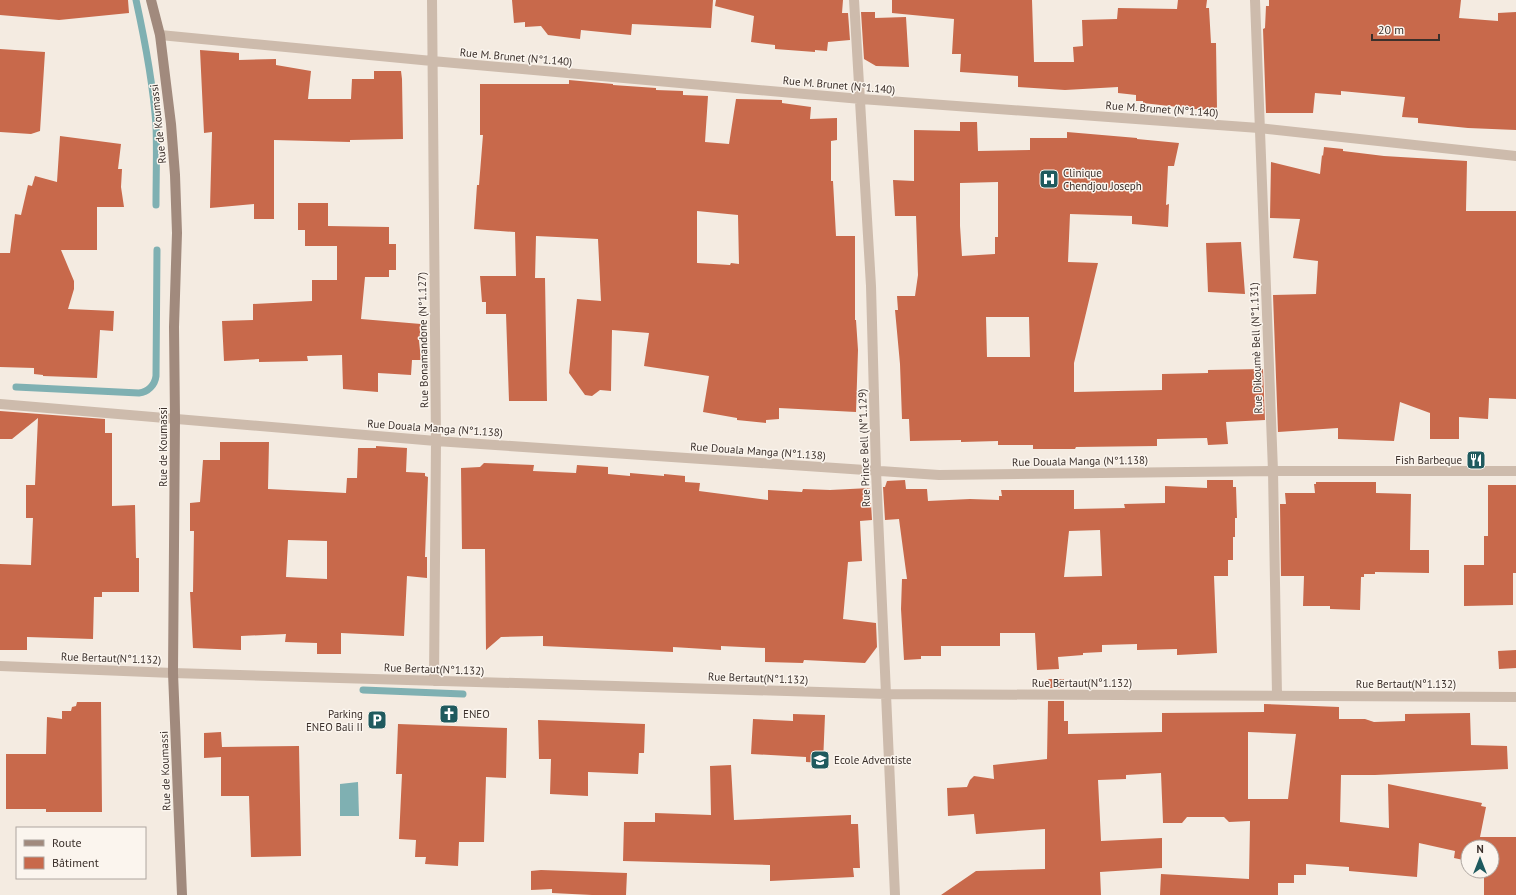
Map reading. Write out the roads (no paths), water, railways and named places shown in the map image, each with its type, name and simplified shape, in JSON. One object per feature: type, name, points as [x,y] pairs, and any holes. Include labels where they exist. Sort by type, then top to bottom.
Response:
[{"type":"main road","name":"Rue de Koumassi","points":[[151,0],[160,35],[171,124],[175,175],[177,233],[174,327],[175,419],[173,673],[182,895]]},
{"type":"street","name":"Rue Bonamandone (N°1.127)","points":[[432,0],[436,441],[434,681]]},
{"type":"street","name":"Rue Prince Bell (N°1.129)","points":[[854,0],[871,286],[876,471],[895,895]]},
{"type":"street","name":"Rue Dikoumè Bell (N°1.131)","points":[[1255,0],[1273,471],[1277,696]]},
{"type":"street","name":"Rue M. Brunet (N°1.140)","points":[[160,35],[861,99],[1259,128],[1516,156]]},
{"type":"street","name":"Rue Douala Manga (N°1.138)","points":[[0,404],[436,441],[939,475],[1273,471],[1516,472]]},
{"type":"street","name":"Rue Bertaut(N°1.132)","points":[[0,666],[173,673],[886,694],[1516,696]]},
{"type":"water","points":[[358,782],[359,816],[340,816],[340,784]]},
{"type":"waterway","points":[[136,0],[155,109],[156,205]]},
{"type":"waterway","points":[[16,387],[139,393],[150,388],[156,376],[157,250]]},
{"type":"waterway","points":[[363,690],[463,694]]},
{"type":"place","name":"Clinique Chendjou Joseph","points":[[1049,179]]},
{"type":"place","name":"Fish Barbeque","points":[[1476,460]]},
{"type":"place","name":"ENEO","points":[[449,714]]},
{"type":"place","name":"Parking ENEO Bali II","points":[[377,720]]},
{"type":"place","name":"Ecole Adventiste","points":[[820,760]]}]
